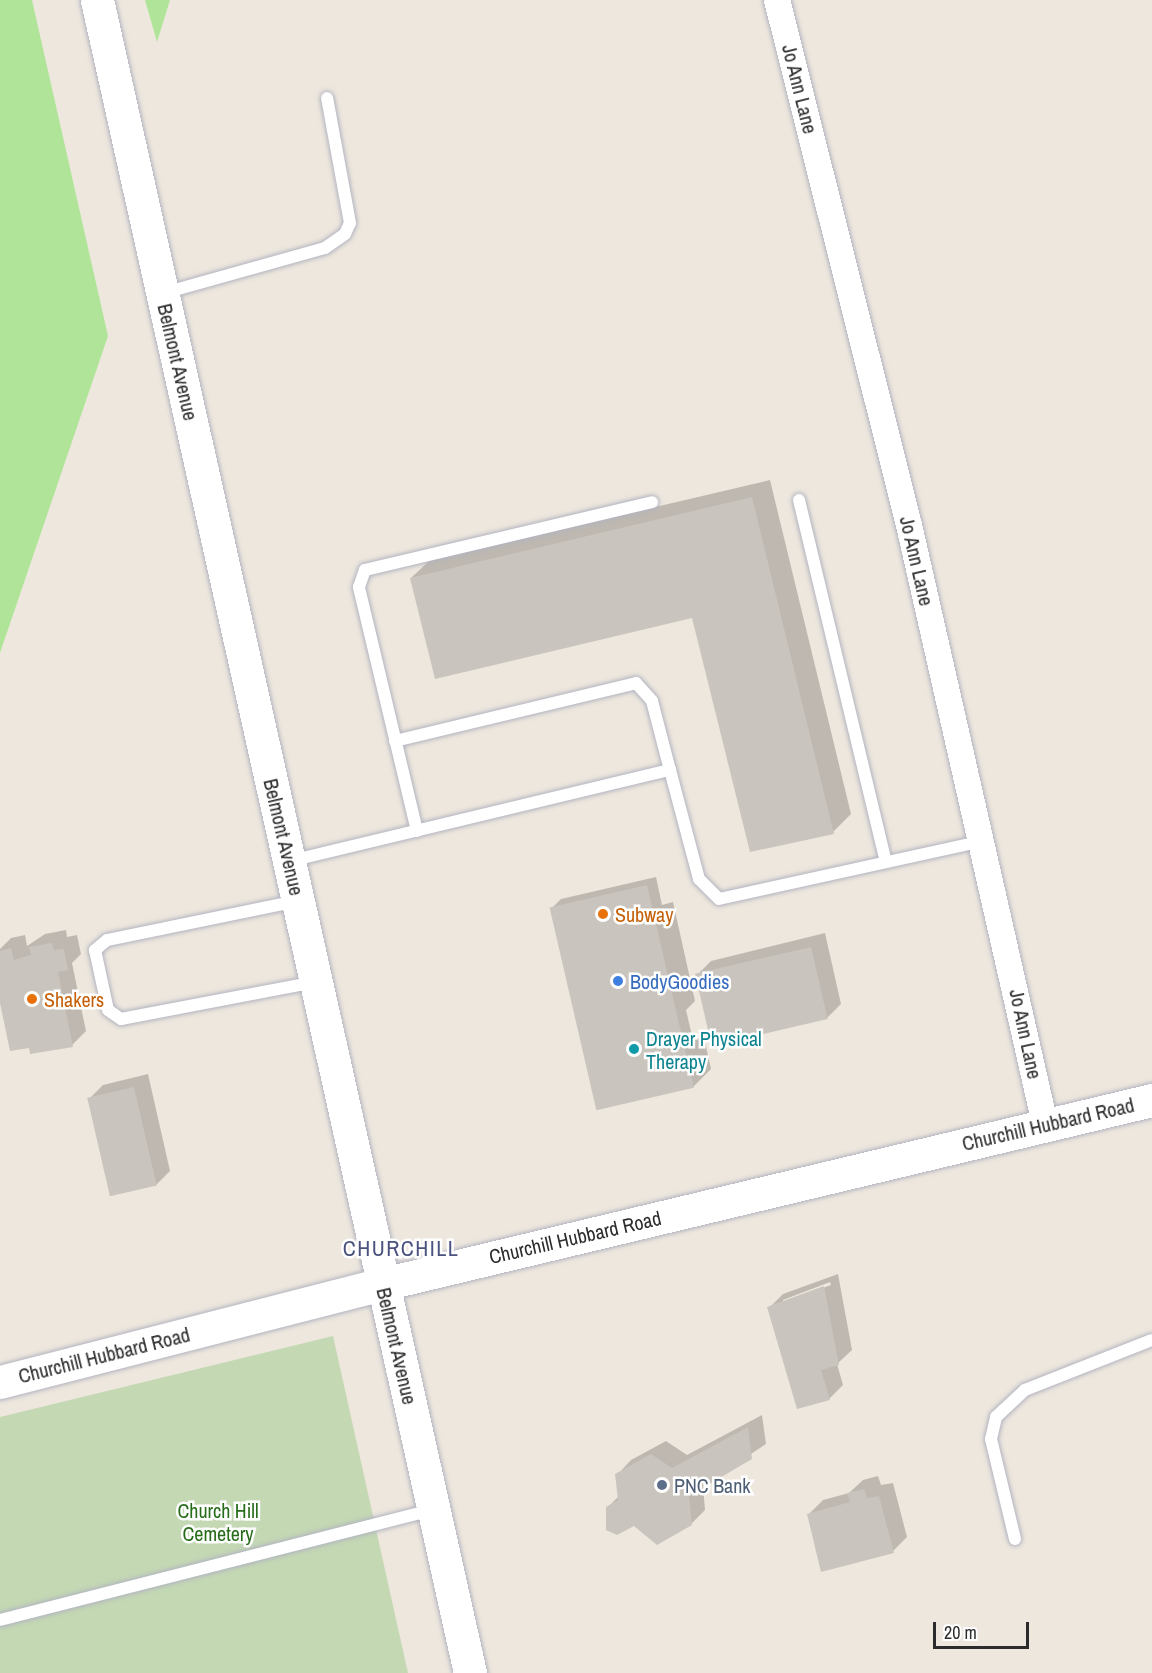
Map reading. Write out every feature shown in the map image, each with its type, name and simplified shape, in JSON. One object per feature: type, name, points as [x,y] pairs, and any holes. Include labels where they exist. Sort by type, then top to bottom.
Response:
[{"type":"main road","name":"Belmont Avenue","points":[[97,0],[470,1673]]},
{"type":"main road","name":"Churchill Hubbard Road","points":[[0,1382],[383,1284],[1152,1100]]},
{"type":"street","name":"Jo Ann Lane","points":[[777,0],[982,841],[1045,1124]]},
{"type":"lane","points":[[163,293],[325,248],[345,234],[350,223],[327,98]]},
{"type":"lane","points":[[799,500],[886,862]]},
{"type":"lane","points":[[417,831],[359,587],[365,570],[652,502]]},
{"type":"lane","points":[[394,741],[636,683],[652,701],[699,879],[719,899],[982,841]]},
{"type":"lane","points":[[289,861],[670,770]]},
{"type":"lane","points":[[298,900],[107,940],[95,950],[108,1010],[121,1019],[316,982]]},
{"type":"lane","points":[[1015,1539],[991,1439],[996,1417],[1025,1390],[1152,1341]]},
{"type":"lane","points":[[0,1620],[435,1508]]},
{"type":"green space","points":[[0,0],[32,0],[108,336],[0,653]]},
{"type":"green space","points":[[145,0],[170,0],[157,42]]},
{"type":"green space","name":"Church Hill Cemetery","points":[[333,1336],[408,1673],[0,1673],[0,1417]]},
{"type":"building","points":[[752,497],[834,834],[750,852],[692,618],[435,679],[410,578]]},
{"type":"building","points":[[647,885],[694,1088],[596,1110],[550,907]]},
{"type":"building","name":"Shakers","points":[[52,943],[54,950],[64,949],[68,970],[58,972],[73,1047],[30,1054],[29,1048],[10,1051],[0,1003],[0,951],[11,948],[14,960],[31,955],[29,947]]},
{"type":"building","points":[[811,947],[828,1019],[712,1046],[695,974]]},
{"type":"building","points":[[134,1087],[157,1185],[110,1196],[87,1098]]},
{"type":"building","points":[[824,1286],[839,1365],[821,1370],[830,1400],[797,1409],[767,1307]]},
{"type":"building","name":"PNC Bank","points":[[748,1427],[752,1459],[689,1496],[692,1525],[657,1545],[634,1526],[617,1535],[606,1530],[606,1507],[618,1500],[615,1474],[651,1454],[672,1468]]},
{"type":"building","points":[[864,1489],[867,1498],[879,1496],[894,1553],[821,1572],[807,1514],[850,1502],[847,1493]]},
{"type":"place","name":"Subway","points":[[603,914]]},
{"type":"place","name":"BodyGoodies","points":[[618,981]]},
{"type":"place","name":"Shakers","points":[[32,999]]},
{"type":"place","name":"Drayer Physical Therapy","points":[[634,1049]]},
{"type":"place","name":"PNC Bank","points":[[662,1485]]},
{"type":"district","name":"CHURCHILL","points":[[401,1249]]}]
